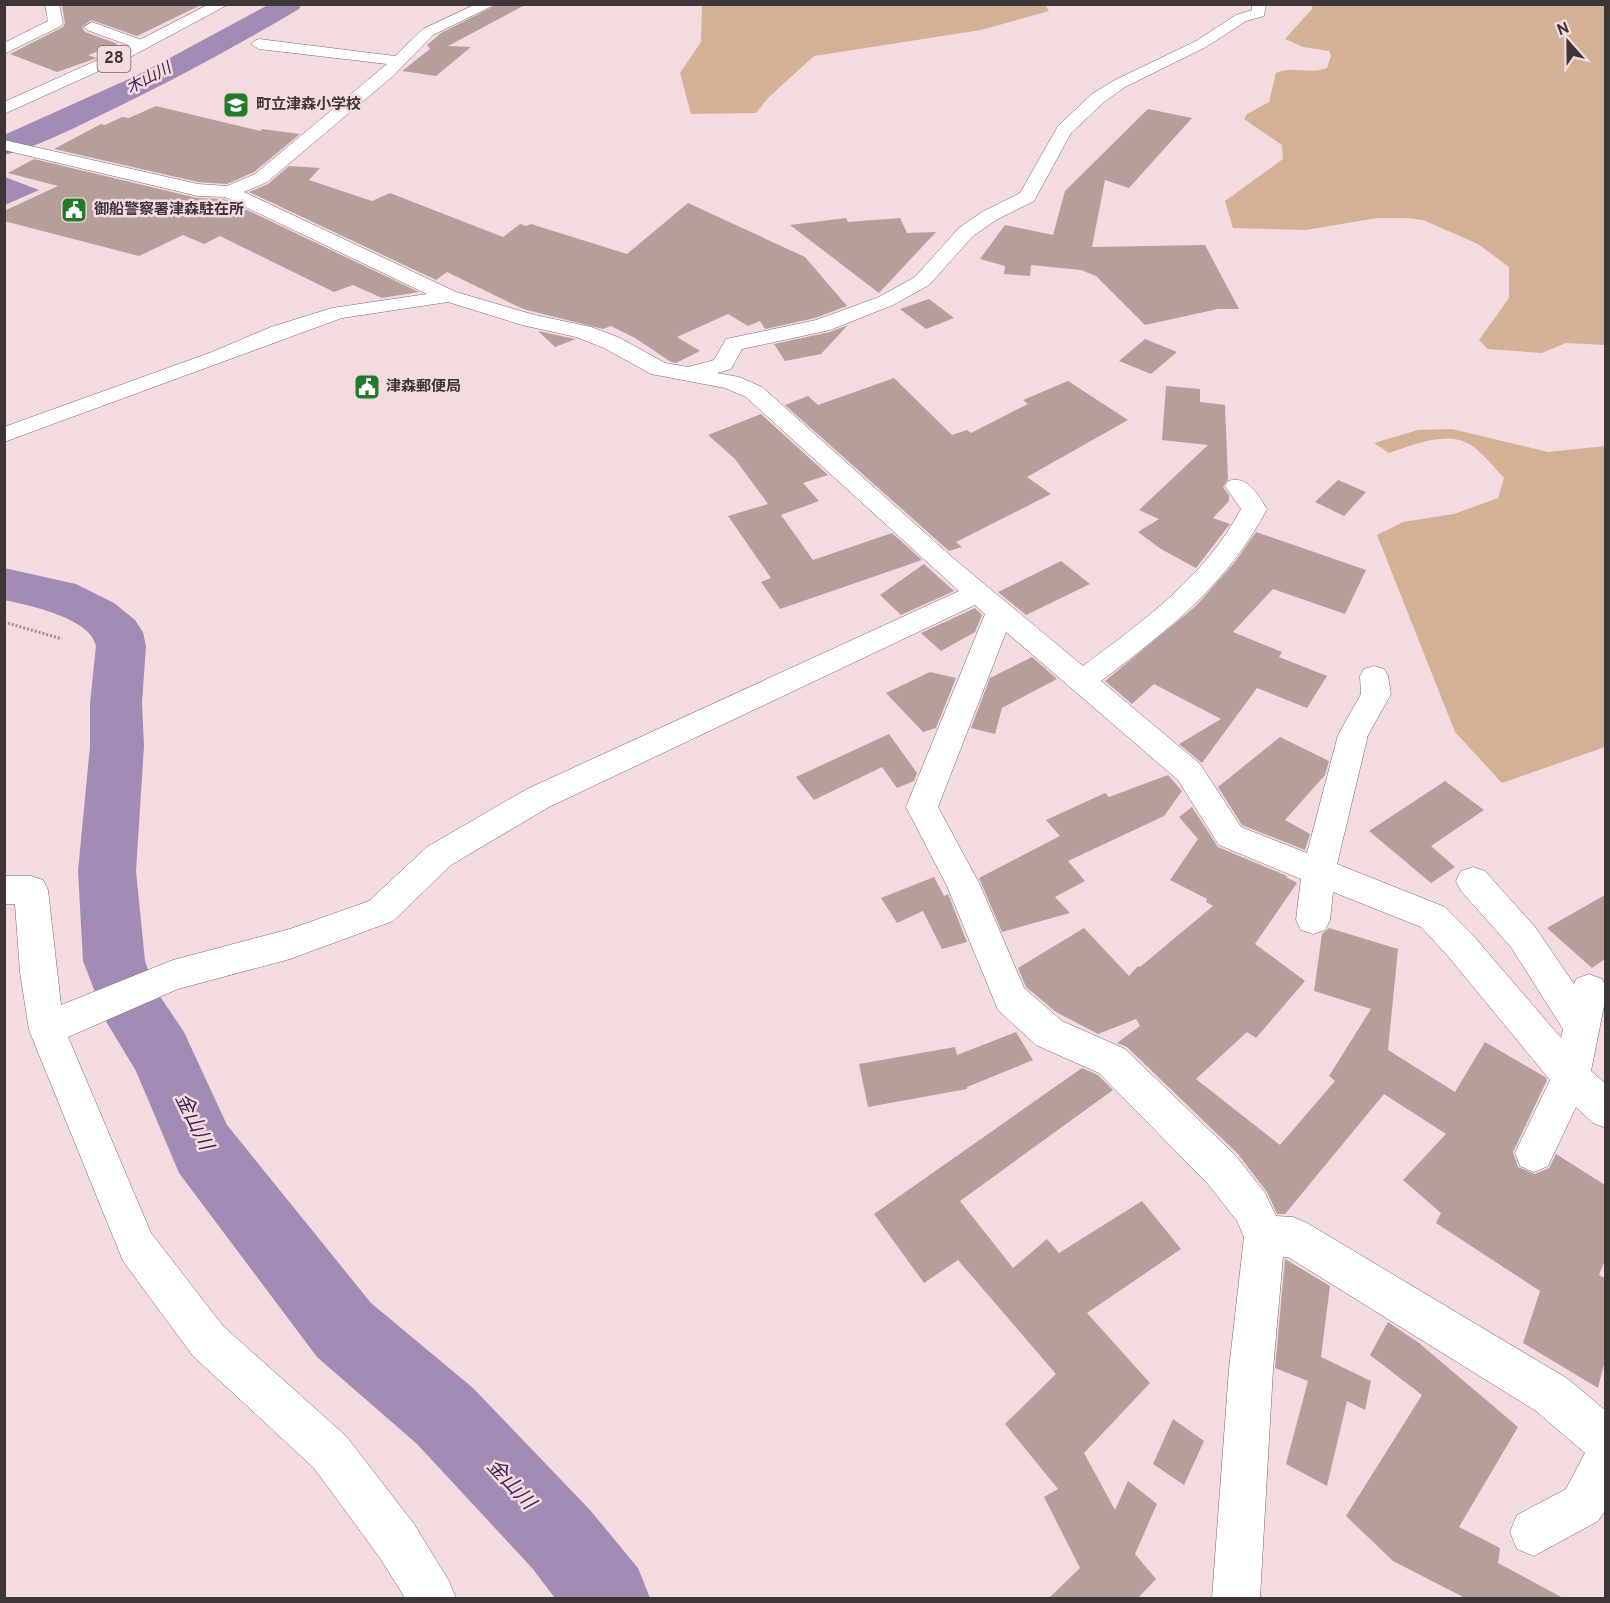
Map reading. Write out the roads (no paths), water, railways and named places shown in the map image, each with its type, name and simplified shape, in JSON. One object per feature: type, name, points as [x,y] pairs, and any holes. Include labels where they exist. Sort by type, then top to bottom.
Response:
[{"type":"main road","name":"28","points":[[4,109],[142,45],[222,4]]},
{"type":"street","points":[[4,49],[57,23],[52,4]]},
{"type":"street","points":[[229,192],[261,178],[399,61],[428,32],[489,4]]},
{"type":"street","points":[[685,375],[723,364],[734,344],[822,325],[886,301],[922,281],[966,232],[989,216],[1027,197],[1064,130],[1098,98],[1119,84],[1201,44],[1241,18],[1259,13],[1258,4]]},
{"type":"street","points":[[92,27],[142,45]]},
{"type":"street","points":[[259,44],[399,61]]},
{"type":"street","points":[[4,145],[198,190],[229,192],[449,296],[530,320],[583,332],[612,343],[659,369],[731,382],[754,392],[989,602],[1189,772],[1230,836],[1433,918],[1459,944],[1571,1077],[1605,1110]]},
{"type":"street","points":[[4,435],[220,357],[279,332],[339,312],[449,296]]},
{"type":"street","points":[[1082,681],[1187,600],[1245,530],[1254,509],[1237,486]]},
{"type":"street","points":[[62,1023],[173,975],[290,944],[381,911],[440,856],[538,798],[989,602]]},
{"type":"street","points":[[989,602],[922,807],[963,885],[1011,999],[1049,1033],[1112,1061],[1130,1077],[1222,1170],[1251,1207],[1264,1236],[1251,1369],[1248,1443],[1236,1599]]},
{"type":"street","points":[[1313,920],[1319,871],[1353,735],[1376,694],[1374,676]]},
{"type":"street","points":[[1473,881],[1523,937],[1582,1027]]},
{"type":"street","points":[[4,890],[31,890],[38,972],[62,1023],[137,1247],[208,1341],[330,1452],[397,1541],[432,1599]]},
{"type":"street","points":[[1534,1153],[1571,1077],[1589,990]]},
{"type":"street","points":[[1264,1236],[1293,1237],[1552,1395],[1605,1441]]},
{"type":"street","points":[[1534,1532],[1582,1505],[1604,1466],[1605,1458]]},
{"type":"waterway","name":"木山川","points":[[4,146],[78,115],[150,80],[290,4]]},
{"type":"waterway","name":"金山川","points":[[4,584],[59,595],[97,615],[118,632],[121,646],[116,703],[117,746],[107,871],[114,961],[129,1003],[161,1053],[203,1149],[344,1330],[445,1416],[561,1539],[608,1598]]},
{"type":"place","name":"町立津森小学校","points":[[236,105]]},
{"type":"place","name":"御船警察署津森駐在所","points":[[74,210]]},
{"type":"place","name":"津森郵便局","points":[[367,387]]}]
